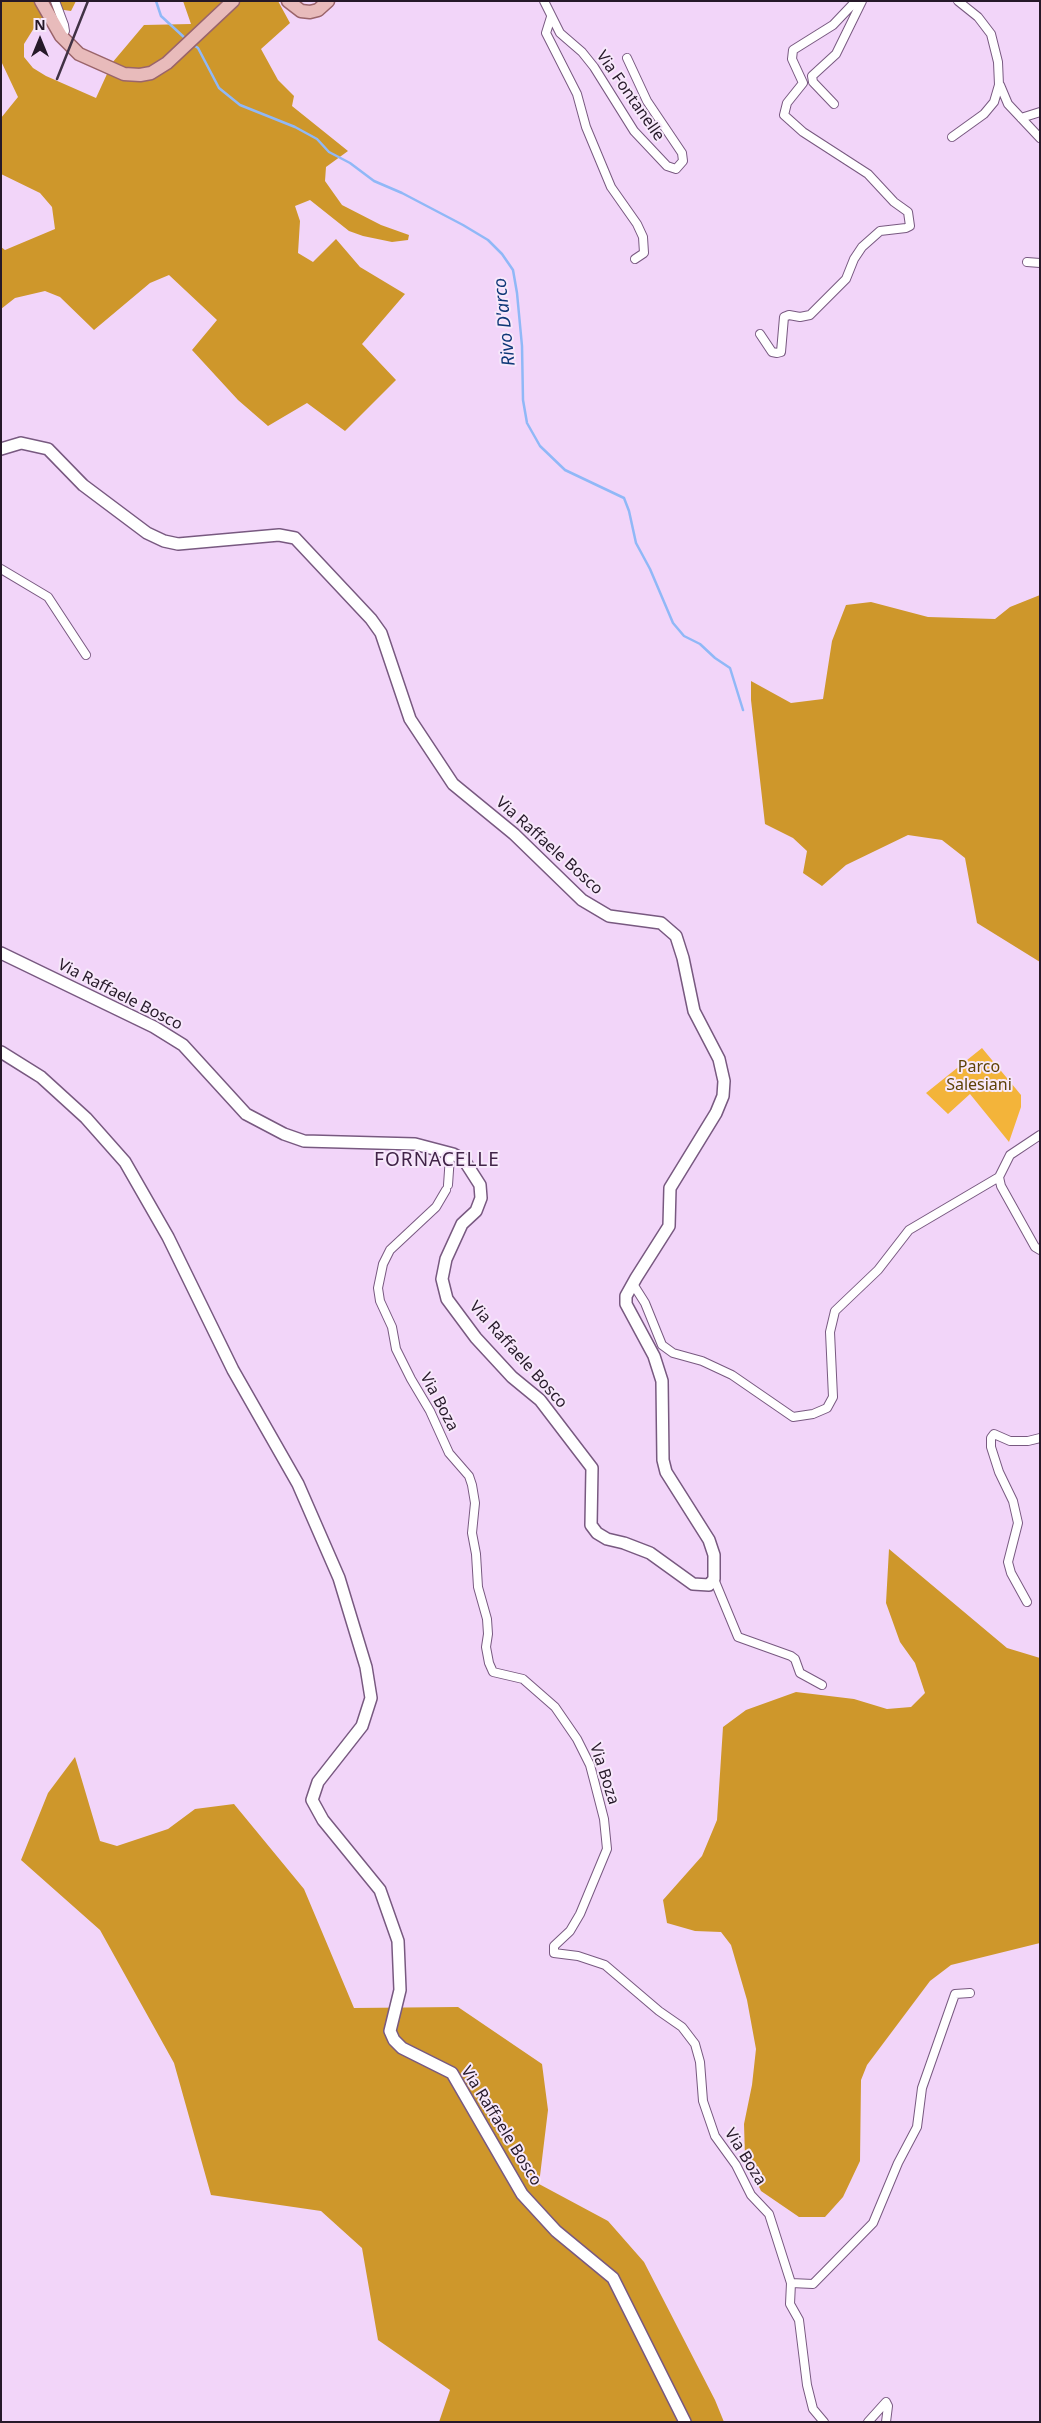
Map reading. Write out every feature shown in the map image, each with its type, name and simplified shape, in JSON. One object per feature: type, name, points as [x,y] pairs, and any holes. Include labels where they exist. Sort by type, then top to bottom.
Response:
[{"type":"main road","points":[[41,1],[61,36],[79,54],[124,74],[140,75],[151,73],[175,56],[234,1]]},
{"type":"main road","points":[[288,1],[301,11],[323,6]]},
{"type":"street","points":[[55,1],[64,25],[65,31],[61,36]]},
{"type":"street","name":"Via Fontanelle","points":[[544,1],[560,33],[582,52],[594,66],[634,131],[667,166],[676,170],[683,161],[682,153],[647,101],[627,58]]},
{"type":"street","points":[[952,137],[984,114],[994,102],[999,82],[998,62],[991,34],[978,17],[958,1]]},
{"type":"street","points":[[834,104],[813,82],[812,76],[836,54],[861,2]]},
{"type":"street","points":[[760,334],[772,352],[777,354],[781,352],[784,317],[789,315],[800,317],[810,315],[846,279],[854,259],[862,247],[880,231],[910,226],[908,212],[894,202],[868,174],[803,132],[784,115],[784,108],[803,83],[792,59],[792,50],[833,25],[853,4],[861,2]]},
{"type":"street","points":[[551,17],[546,33],[576,94],[586,127],[611,187],[637,224],[643,237],[644,253],[635,260]]},
{"type":"street","points":[[999,82],[1008,104],[1040,138]]},
{"type":"street","points":[[1021,118],[1040,112]]},
{"type":"street","points":[[1027,262],[1040,263]]},
{"type":"street","name":"Via Raffaele Bosco","points":[[1,449],[21,443],[48,449],[83,486],[147,533],[164,541],[178,544],[279,535],[295,538],[371,619],[381,633],[410,719],[453,784],[514,834],[582,900],[609,916],[661,924],[676,936],[684,958],[694,1011],[719,1059],[724,1081],[723,1096],[716,1113],[670,1188],[669,1226],[626,1296],[626,1304],[654,1356],[662,1381],[666,1472],[709,1540],[714,1555],[714,1579],[708,1585],[692,1584],[650,1554],[624,1543],[606,1539],[596,1533],[591,1525],[592,1468],[540,1400],[512,1377],[476,1338],[447,1299],[442,1279],[446,1258],[462,1224],[476,1211],[482,1190],[464,1160],[453,1154],[415,1144],[304,1141],[284,1134],[246,1114],[183,1045],[154,1027],[1,953]]},
{"type":"street","points":[[1,569],[48,597],[86,655]]},
{"type":"street","name":"Via Raffaele Bosco","points":[[1,1052],[41,1077],[86,1118],[125,1162],[168,1236],[233,1370],[298,1484],[340,1578],[366,1667],[370,1698],[362,1726],[318,1782],[312,1800],[323,1820],[380,1890],[398,1941],[400,1990],[390,2031],[394,2040],[402,2048],[452,2073],[522,2194],[556,2231],[613,2278],[686,2422]]},
{"type":"street","points":[[633,1284],[645,1303],[662,1345],[672,1353],[702,1361],[732,1375],[793,1417],[813,1414],[828,1408],[832,1397],[830,1332],[835,1311],[878,1270],[909,1230],[999,1176],[1010,1155],[1040,1134]]},
{"type":"street","name":"Via Boza","points":[[453,1154],[450,1156],[447,1187],[436,1207],[390,1250],[384,1264],[378,1288],[380,1301],[392,1326],[396,1349],[430,1411],[449,1453],[468,1476],[472,1485],[475,1504],[472,1533],[476,1554],[478,1587],[487,1620],[488,1634],[486,1647],[489,1664],[493,1672],[522,1679],[555,1706],[578,1739],[590,1765],[604,1818],[606,1854],[580,1914],[570,1931],[554,1946],[554,1953],[578,1956],[605,1965],[659,2011],[682,2027],[695,2044],[700,2062],[703,2101],[714,2136],[736,2165],[748,2190],[769,2214],[791,2283],[790,2304],[799,2320],[807,2385],[814,2409],[824,2422]]},
{"type":"street","points":[[999,1176],[1001,1186],[1035,1247],[1040,1250]]},
{"type":"street","points":[[1026,1602],[1011,1573],[1008,1562],[1018,1523],[1013,1501],[991,1447],[991,1438],[994,1434],[1010,1441],[1040,1438]]},
{"type":"street","points":[[714,1579],[738,1638],[791,1656],[795,1660],[800,1673],[822,1685]]},
{"type":"street","points":[[791,2283],[813,2284],[873,2223],[898,2163],[917,2127],[922,2088],[955,1994],[970,1994]]},
{"type":"street","points":[[868,2422],[886,2402],[888,2406],[886,2422]]},
{"type":"green space","name":"Parco Salesiani","points":[[982,1048],[1021,1095],[1021,1107],[1009,1142],[970,1094],[948,1114],[926,1093]]},
{"type":"shaded area","points":[[1,1],[76,1],[71,11],[64,10],[34,28],[24,44],[24,57],[33,68],[46,76],[96,98],[112,63],[144,25],[191,24],[183,1],[278,1],[290,23],[261,49],[278,80],[294,96],[292,106],[348,151],[326,167],[325,181],[342,205],[381,225],[409,235],[408,240],[392,242],[363,236],[349,231],[310,200],[295,206],[300,221],[298,253],[313,262],[336,239],[360,267],[405,294],[362,344],[396,380],[345,431],[307,403],[268,426],[238,400],[192,350],[217,320],[169,275],[150,283],[94,330],[60,297],[45,291],[15,298],[1,309],[1,247],[5,250],[55,229],[52,207],[40,193],[1,174],[1,118],[18,97],[1,61]]},
{"type":"shaded area","points":[[1040,595],[1040,962],[977,923],[965,858],[942,840],[908,835],[846,865],[822,886],[803,873],[807,851],[793,838],[765,824],[751,700],[751,681],[791,703],[823,699],[832,641],[846,605],[871,602],[928,617],[995,619],[1010,607]]},
{"type":"shaded area","points":[[889,1549],[1007,1648],[1040,1658],[1040,1943],[951,1965],[930,1981],[867,2065],[861,2080],[860,2161],[843,2197],[825,2217],[799,2217],[761,2191],[745,2157],[744,2124],[752,2085],[756,2049],[747,2000],[731,1945],[721,1932],[695,1931],[667,1923],[663,1900],[702,1856],[717,1820],[723,1727],[746,1710],[796,1692],[854,1699],[887,1709],[911,1707],[925,1693],[915,1663],[900,1642],[886,1603]]},
{"type":"shaded area","points":[[75,1757],[100,1841],[117,1846],[168,1829],[195,1809],[234,1804],[304,1889],[354,2008],[458,2007],[542,2064],[548,2110],[539,2184],[608,2221],[644,2262],[715,2400],[724,2422],[439,2422],[450,2390],[378,2340],[362,2248],[321,2211],[211,2195],[174,2063],[100,1930],[21,1860],[48,1793]]},
{"type":"waterway","name":"Rivo D'arco","points":[[156,1],[161,16],[186,39]]},
{"type":"waterway","name":"Rivo D'arco","points":[[192,44],[198,48],[219,88],[240,105],[295,127],[317,139],[329,152],[350,163],[374,181],[402,193],[463,225],[488,240],[502,254],[513,270],[517,293],[522,346],[523,400],[527,423],[540,446],[565,470],[624,498],[636,543],[650,569],[673,623],[684,636],[700,644],[715,658],[730,668],[743,710]]},
{"type":"railway","points":[[57,79],[88,1]]},
{"type":"district","name":"FORNACELLE","points":[[437,1161]]}]
